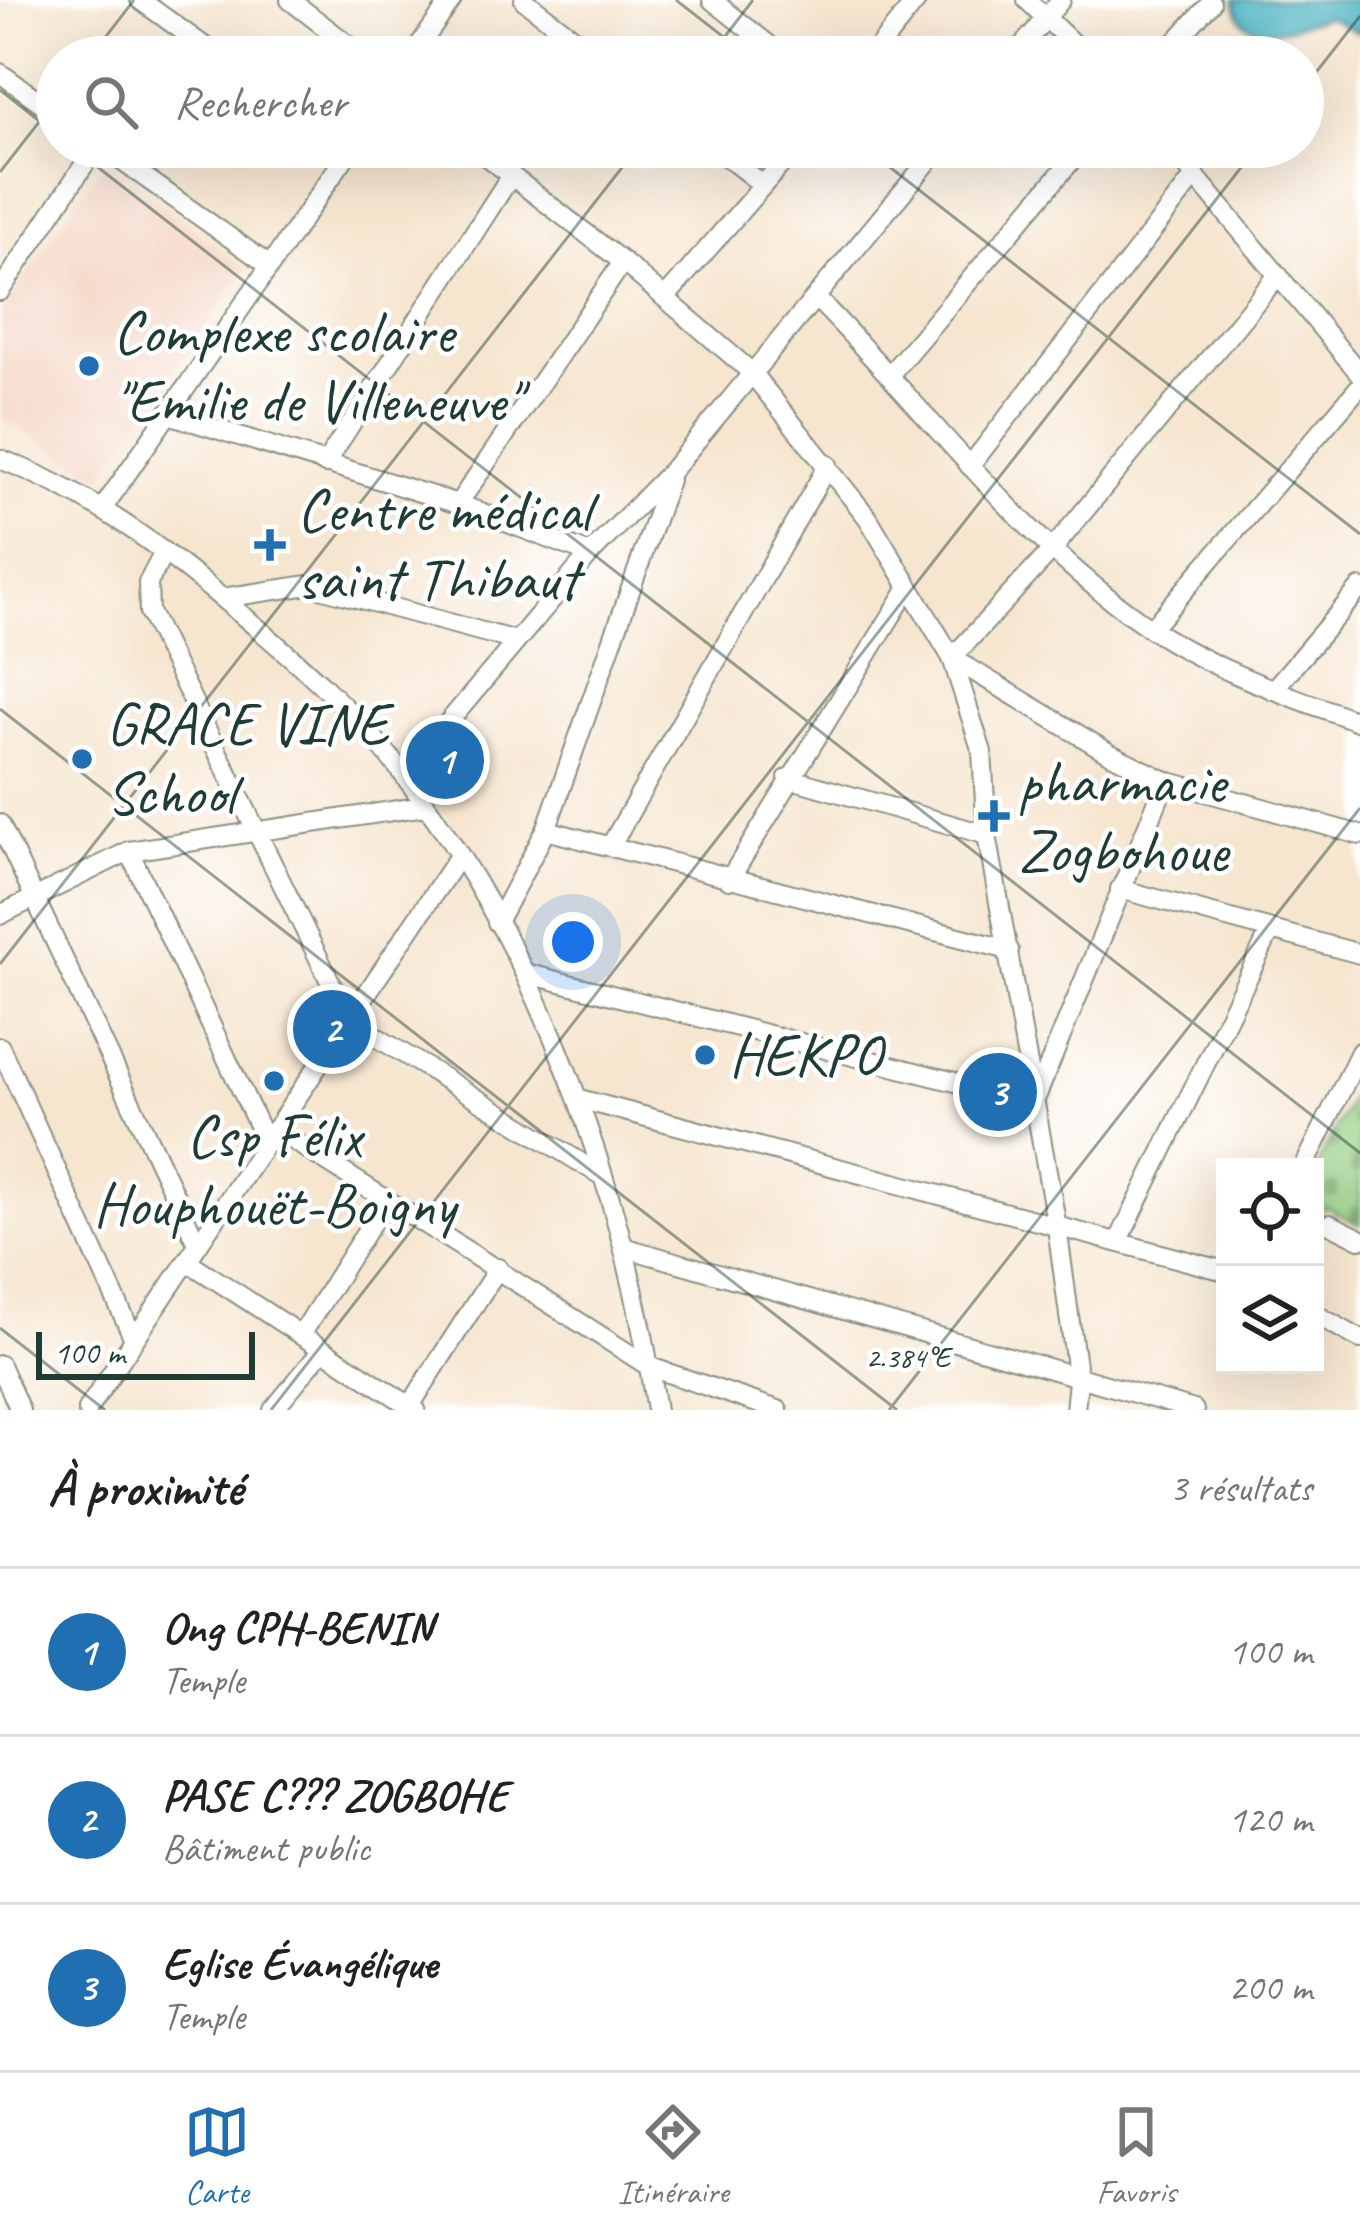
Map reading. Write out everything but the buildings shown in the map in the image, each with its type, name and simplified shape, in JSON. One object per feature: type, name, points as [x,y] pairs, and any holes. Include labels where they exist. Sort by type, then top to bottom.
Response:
[{"type":"street","points":[[140,0],[190,36]]},
{"type":"street","points":[[290,0],[337,36]]},
{"type":"street","points":[[426,36],[452,0]]},
{"type":"street","points":[[524,0],[571,36]]},
{"type":"street","points":[[712,0],[757,36]]},
{"type":"street","points":[[1027,0],[1064,36]]},
{"type":"street","points":[[1030,36],[1061,0]]},
{"type":"street","points":[[1181,36],[1211,3]]},
{"type":"street","points":[[884,36],[905,4]]},
{"type":"street","points":[[0,73],[36,99]]},
{"type":"street","points":[[3,280],[84,168]]},
{"type":"street","points":[[129,168],[270,266]]},
{"type":"street","points":[[103,508],[334,168]]},
{"type":"street","points":[[499,168],[623,262],[750,371],[868,518],[952,658],[982,752],[987,835],[1057,1227],[1078,1381],[1075,1410]]},
{"type":"street","points":[[741,168],[763,185]]},
{"type":"street","points":[[665,298],[778,168]]},
{"type":"street","points":[[404,775],[590,554],[672,470],[923,168]]},
{"type":"street","points":[[891,373],[1065,168]]},
{"type":"street","points":[[1189,168],[1360,374]]},
{"type":"street","points":[[970,466],[1196,176]]},
{"type":"street","points":[[325,464],[510,177]]},
{"type":"street","points":[[458,504],[623,262]]},
{"type":"street","points":[[952,658],[1052,550],[1278,275]]},
{"type":"street","points":[[816,298],[1052,550],[1151,629],[1273,690],[1360,722]]},
{"type":"street","points":[[1151,629],[1360,386]]},
{"type":"street","points":[[168,414],[458,504],[590,554]]},
{"type":"street","points":[[0,459],[103,508],[164,552],[326,688],[404,775],[459,856],[525,973],[578,1100],[622,1247],[656,1410]]},
{"type":"street","points":[[611,845],[828,465]]},
{"type":"street","points":[[497,922],[546,830],[672,470]]},
{"type":"street","points":[[164,552],[148,584],[149,612],[349,1020],[598,1174]]},
{"type":"street","points":[[222,598],[309,585],[516,641]]},
{"type":"street","points":[[729,880],[909,587]]},
{"type":"street","points":[[1273,690],[1360,588]]},
{"type":"street","points":[[952,658],[1109,753],[1166,781],[1360,835]]},
{"type":"street","points":[[788,778],[987,835]]},
{"type":"street","points":[[1034,1102],[1166,781]]},
{"type":"street","points":[[0,915],[129,851],[425,806]]},
{"type":"street","points":[[0,824],[192,1253],[322,1350],[413,1408],[498,1268]]},
{"type":"street","points":[[546,830],[1009,950]]},
{"type":"street","points":[[129,851],[271,1136],[498,1268],[650,1367],[778,1410]]},
{"type":"street","points":[[86,1410],[459,856]]},
{"type":"street","points":[[1120,889],[1360,954]]},
{"type":"street","points":[[1119,1240],[1270,932]]},
{"type":"street","points":[[525,973],[1034,1102]]},
{"type":"street","points":[[0,1047],[134,1339]]},
{"type":"street","points":[[1308,1158],[1360,1052]]},
{"type":"street","points":[[578,1100],[1216,1268]]},
{"type":"street","points":[[301,1335],[386,1200]]},
{"type":"street","points":[[1330,1224],[1360,1239]]},
{"type":"street","points":[[622,1247],[1078,1381],[1194,1410]]},
{"type":"street","points":[[1324,1319],[1360,1339]]},
{"type":"street","points":[[273,1410],[322,1350]]},
{"type":"street","points":[[0,1365],[20,1410]]},
{"type":"street","points":[[1078,1381],[1094,1410]]},
{"type":"shaded area","name":"Complexe scolaire \"Emilie de Villeneuve\"","points":[[100,168],[110,168],[246,269],[101,476],[0,418],[0,313]]},
{"type":"green space","points":[[1360,1080],[1360,1225],[1324,1206],[1321,1158]]},
{"type":"water","points":[[1234,0],[1360,0],[1360,34],[1328,17],[1258,30],[1239,16]]},
{"type":"place","name":"Complexe scolaire \"Emilie de Villeneuve\"","points":[[89,366]]},
{"type":"place","name":"Centre médical saint Thibaut","points":[[270,545]]},
{"type":"place","name":"GRACE VINE School","points":[[82,759]]},
{"type":"place","name":"Ong CPH-BENIN","points":[[445,760]]},
{"type":"place","name":"pharmacie Zogbohoue","points":[[994,816]]},
{"type":"place","name":"PASE C??? ZOGBOHE","points":[[332,1029]]},
{"type":"place","name":"HEKPO","points":[[705,1055]]},
{"type":"place","name":"Csp Félix Houphouët-Boigny","points":[[274,1081]]},
{"type":"place","name":"Eglise Évangélique","points":[[998,1092]]}]
